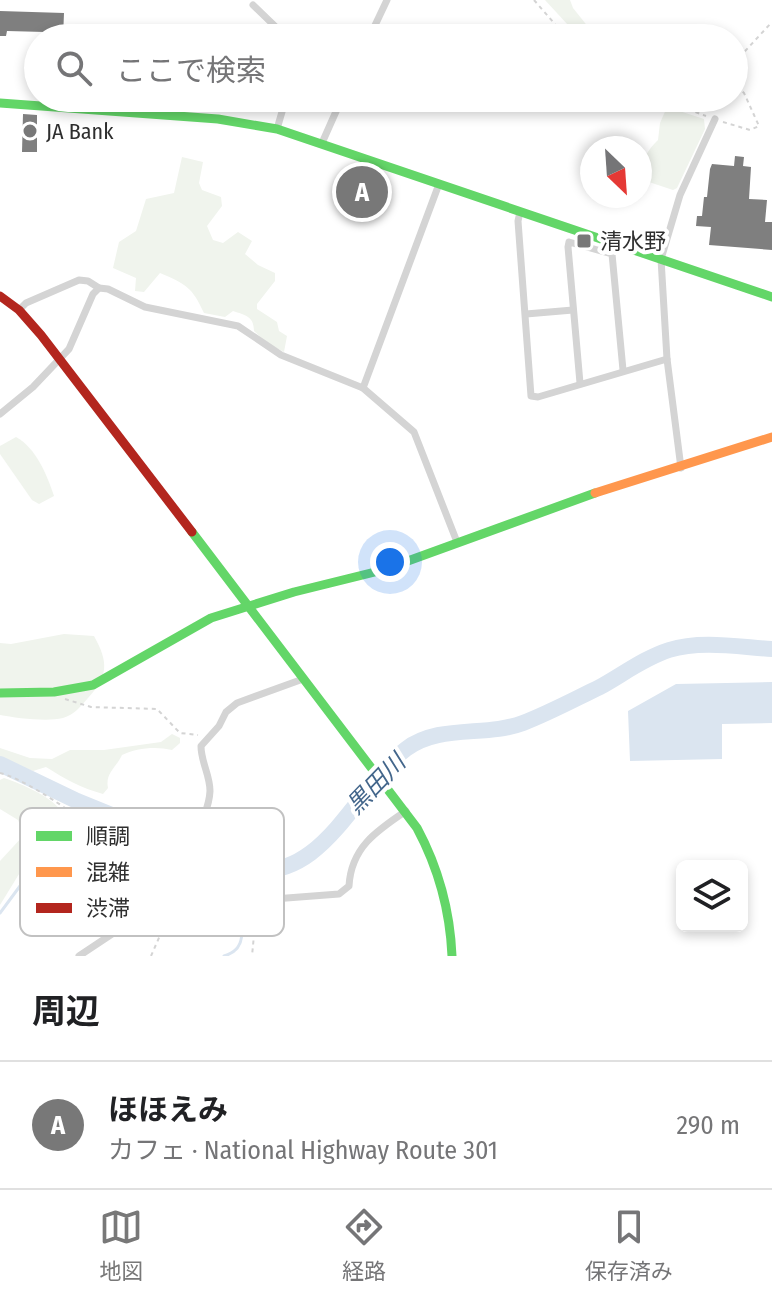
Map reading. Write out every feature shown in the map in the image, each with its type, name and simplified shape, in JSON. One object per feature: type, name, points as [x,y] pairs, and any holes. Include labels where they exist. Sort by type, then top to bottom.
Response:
[{"type":"main road","points":[[0,103],[24,105]]},
{"type":"main road","points":[[123,112],[218,119],[277,129],[772,297]]},
{"type":"main road","points":[[0,296],[19,310],[60,360],[406,811],[435,862],[451,922],[452,956]]},
{"type":"main road","points":[[0,693],[54,692],[93,685],[211,618],[294,592],[383,570],[573,500],[772,437]]},
{"type":"street","points":[[376,24],[387,0]]},
{"type":"street","points":[[253,5],[273,24]]},
{"type":"street","points":[[277,129],[282,112]]},
{"type":"street","points":[[322,143],[336,112]]},
{"type":"street","points":[[681,468],[667,359],[661,259],[680,195],[715,119]]},
{"type":"street","points":[[363,388],[439,183]]},
{"type":"street","points":[[520,212],[518,221],[531,396],[538,397],[667,359]]},
{"type":"street","points":[[580,383],[569,242],[612,254],[623,370]]},
{"type":"street","points":[[19,310],[26,303],[79,280],[88,281],[145,307],[238,326],[281,355],[363,388],[414,432],[457,542]]},
{"type":"street","points":[[0,414],[33,387],[69,349],[84,311],[99,288]]},
{"type":"street","points":[[526,314],[573,310]]},
{"type":"street","points":[[206,808],[210,787],[201,751],[226,712],[237,703],[303,679]]},
{"type":"street","points":[[284,898],[327,896],[347,890],[353,861],[360,848],[368,838],[406,811]]},
{"type":"street","points":[[79,956],[109,936]]},
{"type":"path","points":[[534,0],[555,24]]},
{"type":"path","points":[[748,48],[772,22]]},
{"type":"path","points":[[696,112],[750,130],[759,126],[748,102]]},
{"type":"path","points":[[54,692],[62,698],[91,707],[157,709],[180,733],[197,735],[204,742]]},
{"type":"path","points":[[0,773],[22,780],[63,808]]},
{"type":"path","points":[[151,956],[159,936]]},
{"type":"path","points":[[252,956],[254,936]]},
{"type":"shaded area","points":[[545,0],[570,0],[586,24],[567,24]]},
{"type":"shaded area","points":[[665,112],[682,112],[704,119],[705,129],[677,188],[673,190],[652,183],[652,147],[658,140]]},
{"type":"shaded area","points":[[182,157],[203,162],[199,183],[202,190],[221,197],[222,206],[207,226],[213,240],[223,243],[238,232],[252,241],[245,254],[275,273],[275,281],[257,304],[257,309],[277,322],[279,331],[287,336],[284,352],[254,331],[251,319],[245,315],[233,311],[225,317],[204,313],[192,292],[176,280],[160,273],[144,292],[135,291],[136,278],[113,268],[119,242],[136,231],[146,199],[174,193]]},
{"type":"shaded area","points":[[16,437],[35,455],[54,496],[39,504],[32,500],[0,454],[0,446]]},
{"type":"shaded area","points":[[64,634],[94,636],[104,662],[103,676],[95,690],[77,710],[63,718],[40,720],[0,715],[0,643],[11,644]]},
{"type":"shaded area","points":[[772,682],[772,723],[722,724],[722,759],[630,761],[628,711],[676,684]]},
{"type":"shaded area","points":[[172,734],[180,738],[180,743],[172,750],[146,748],[122,755],[110,774],[108,788],[103,794],[73,783],[46,767],[33,771],[0,758],[0,748],[30,758],[52,759],[70,750],[104,750],[161,742]]},
{"type":"shaded area","points":[[4,778],[28,788],[59,808],[20,808],[20,825],[18,820],[0,809],[0,780]]},
{"type":"shaded area","points":[[20,839],[20,872],[0,905],[0,861]]},
{"type":"building","points":[[0,11],[64,13],[64,24],[24,24],[24,31],[7,31],[6,36],[0,36]]},
{"type":"building","name":"JA Bank","points":[[23,114],[37,115],[37,152],[22,152]]},
{"type":"building","points":[[735,156],[744,157],[743,166],[751,167],[749,199],[767,200],[765,222],[772,222],[772,250],[709,245],[711,227],[696,226],[697,216],[702,216],[704,197],[707,197],[712,164],[734,166]]},
{"type":"building","points":[[353,175],[379,186],[369,210],[343,198]]},
{"type":"waterway","name":"黒田川","points":[[284,866],[317,848],[336,830],[388,766],[419,741],[448,733],[523,723],[669,650],[707,645],[772,649]]},
{"type":"waterway","name":"黒田川","points":[[0,764],[94,808]]},
{"type":"waterway","points":[[73,808],[77,801]]},
{"type":"waterway","points":[[0,913],[20,886]]},
{"type":"waterway","points":[[224,956],[234,951],[242,936]]},
{"type":"traffic: fast","points":[[0,103],[24,105]]},
{"type":"traffic: fast","points":[[123,112],[218,119],[277,129],[772,297]]},
{"type":"traffic: fast","points":[[0,693],[54,692],[93,685],[211,618],[294,592],[383,570],[595,493]]},
{"type":"traffic: fast","points":[[192,532],[417,828],[442,890],[452,956]]},
{"type":"traffic: slow","points":[[595,493],[772,437]]},
{"type":"traffic: jam","points":[[0,296],[19,310],[41,335],[192,532]]},
{"type":"place","name":"JA Bank","points":[[30,131]]},
{"type":"place","name":"ほほえみ","points":[[362,192]]},
{"type":"place","name":"清水野","points":[[584,241]]}]
